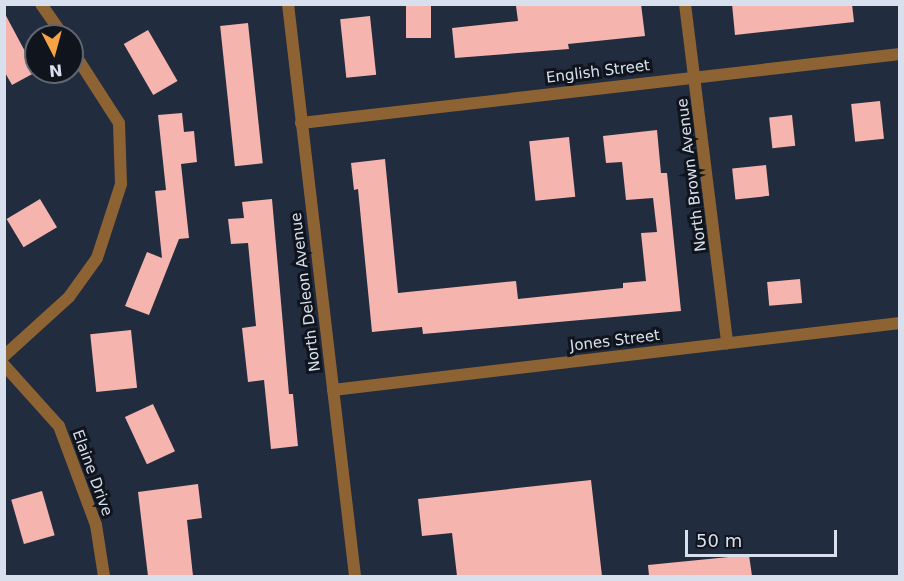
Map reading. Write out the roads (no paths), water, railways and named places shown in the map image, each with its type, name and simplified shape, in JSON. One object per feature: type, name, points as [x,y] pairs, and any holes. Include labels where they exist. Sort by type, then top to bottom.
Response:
[{"type":"street","points":[[41,4],[55,24]]},
{"type":"street","name":"North Deleon Avenue","points":[[288,4],[355,576]]},
{"type":"street","name":"North Brown Avenue","points":[[685,4],[727,343]]},
{"type":"street","name":"English Street","points":[[301,123],[900,54]]},
{"type":"street","points":[[4,356],[69,297],[97,258],[121,184],[119,123],[84,69]]},
{"type":"street","name":"Jones Street","points":[[333,390],[900,323]]},
{"type":"street","name":"Elaine Drive","points":[[4,366],[59,426],[96,525],[104,576]]}]
